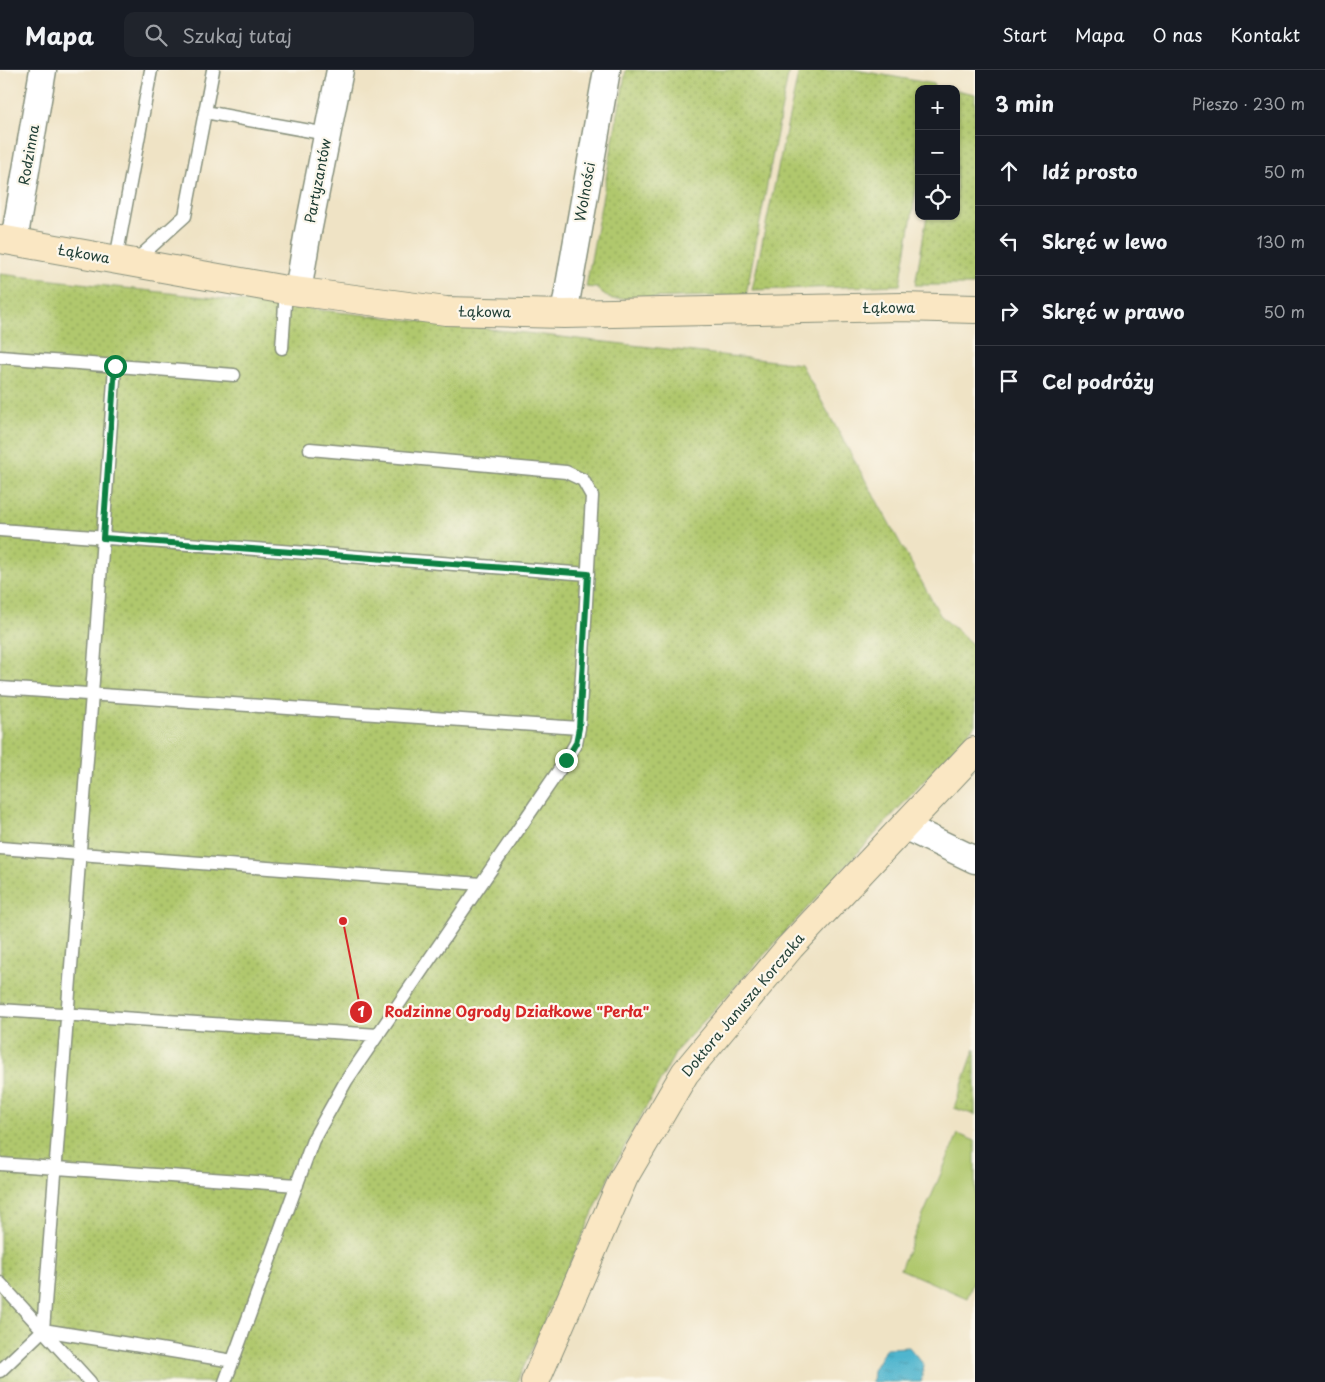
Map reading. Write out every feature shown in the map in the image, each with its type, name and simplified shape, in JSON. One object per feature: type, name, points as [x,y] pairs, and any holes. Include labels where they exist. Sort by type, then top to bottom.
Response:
[{"type":"street","name":"Rodzinna","points":[[7,240],[43,70]]},
{"type":"street","name":"Partyzantów","points":[[292,291],[307,237],[340,70]]},
{"type":"street","name":"Wolności","points":[[564,314],[607,70]]},
{"type":"street","name":"Łąkowa","points":[[7,240],[292,291],[446,311],[564,314],[900,307],[975,309]]},
{"type":"street","name":"Doktora Janusza Korczaka","points":[[535,1382],[624,1177],[685,1073],[790,947],[975,751]]},
{"type":"street","points":[[904,826],[975,860]]},
{"type":"lane","points":[[125,261],[151,70]]},
{"type":"lane","points":[[125,261],[185,216],[213,70]]},
{"type":"lane","points":[[205,112],[327,134]]},
{"type":"lane","points":[[282,348],[292,291]]},
{"type":"lane","points":[[0,357],[234,375]]},
{"type":"lane","points":[[0,1371],[43,1330],[115,366]]},
{"type":"lane","points":[[226,1382],[314,1140],[346,1081],[566,760],[576,743],[579,728],[592,496],[583,480],[566,472],[310,449]]},
{"type":"lane","points":[[0,530],[588,574]]},
{"type":"lane","points":[[0,688],[579,728]]},
{"type":"lane","points":[[0,848],[481,884]]},
{"type":"lane","points":[[0,1010],[378,1035]]},
{"type":"lane","points":[[0,1164],[297,1185]]},
{"type":"lane","points":[[0,1283],[90,1382]]},
{"type":"lane","points":[[43,1330],[233,1362]]},
{"type":"green space","points":[[626,70],[789,70],[746,295],[611,299],[596,288],[586,287]]},
{"type":"green space","points":[[799,70],[856,70],[934,84],[915,85],[915,197],[900,285],[752,290]]},
{"type":"green space","points":[[960,91],[975,94],[975,285],[915,285],[926,220],[960,220]]},
{"type":"green space","points":[[0,274],[801,364],[940,615],[975,647],[975,725],[677,1050],[612,1170],[517,1382],[0,1382]]},
{"type":"green space","points":[[975,1048],[975,1115],[954,1108]]},
{"type":"green space","points":[[958,1134],[975,1141],[975,1278],[967,1298],[900,1269]]},
{"type":"water","points":[[909,1347],[924,1365],[921,1382],[872,1382],[873,1370],[886,1348]]},
{"type":"place","name":"Rodzinne Ogrody Działkowe \"Perła\"","points":[[343,921]]},
{"type":"route","points":[[115,366],[103,538],[588,574],[579,728],[576,743],[566,760]]}]
